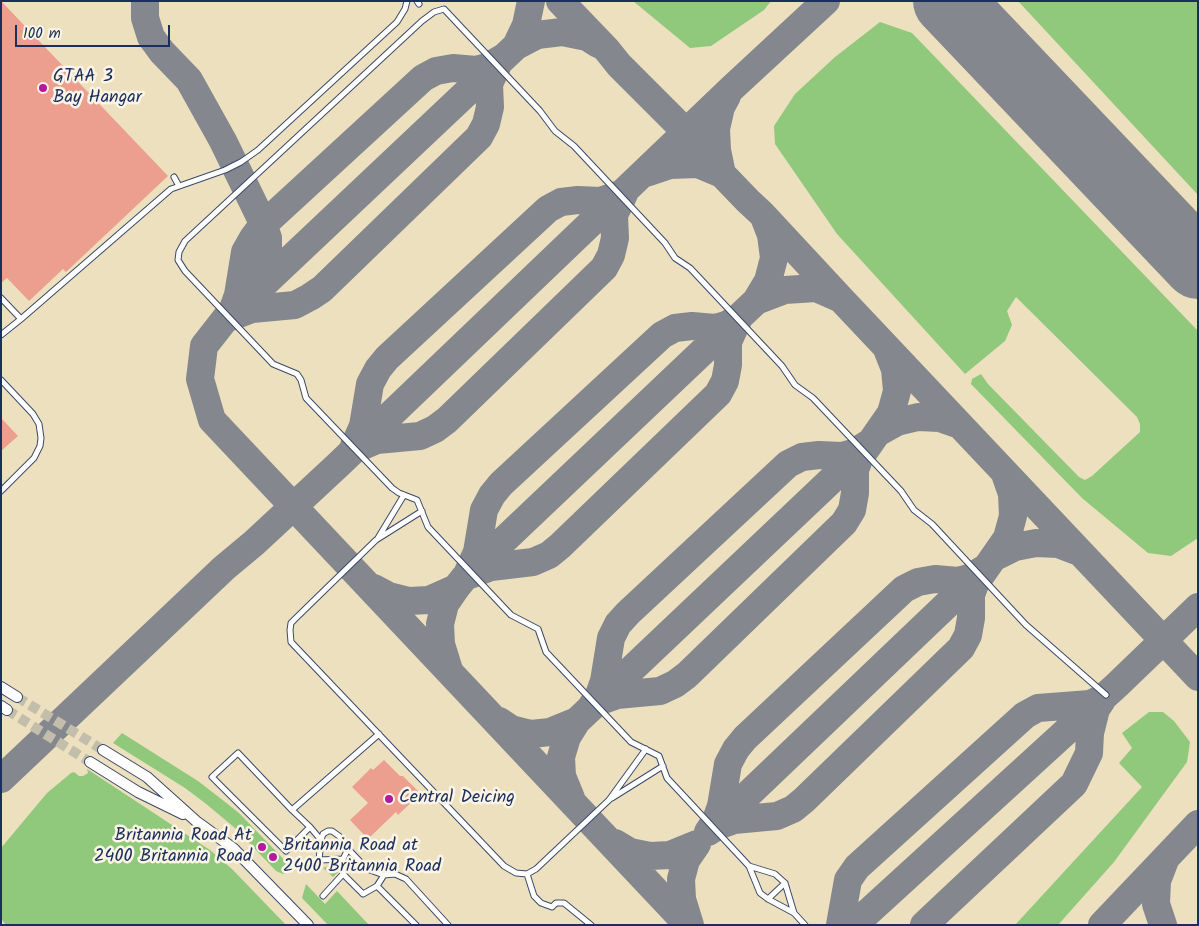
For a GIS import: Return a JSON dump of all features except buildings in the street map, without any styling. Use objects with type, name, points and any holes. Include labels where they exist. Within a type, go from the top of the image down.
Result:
[{"type":"street","points":[[1,687],[17,697]]},
{"type":"street","points":[[103,750],[147,777],[196,821],[233,848],[308,925]]},
{"type":"street","points":[[90,762],[138,792],[196,821]]},
{"type":"lane","points":[[1,335],[171,189],[225,170],[258,150],[397,22],[405,9],[407,1]]},
{"type":"lane","points":[[805,925],[794,913],[760,893],[750,866],[667,778],[659,756],[631,742],[546,652],[538,629],[511,615],[434,534],[428,527],[417,500],[392,488],[306,398],[297,374],[273,364],[185,271],[178,260],[179,252],[192,234],[422,21],[434,12],[444,9],[540,111],[555,132],[574,146],[665,243],[676,258],[690,268],[782,366],[795,385],[813,398],[902,491],[914,510],[932,524],[1026,625],[1106,695]]},
{"type":"lane","points":[[174,177],[179,186]]},
{"type":"lane","points":[[1,298],[21,318]]},
{"type":"lane","points":[[1,380],[33,414],[39,424],[41,438],[40,446],[34,458],[1,491]]},
{"type":"lane","points":[[376,540],[404,495]]},
{"type":"lane","points":[[422,511],[376,540],[297,616],[292,623],[291,642],[504,866],[516,873],[527,874],[536,869],[609,800],[646,749]]},
{"type":"lane","points":[[292,810],[379,734]]},
{"type":"lane","points":[[310,827],[286,851],[212,777],[238,753],[310,827],[321,840]]},
{"type":"lane","points":[[609,800],[663,766]]},
{"type":"lane","points":[[344,858],[319,860],[321,840],[328,831],[332,831],[339,836],[348,849],[367,869],[384,875],[395,874],[406,880],[448,925]]},
{"type":"lane","points":[[324,896],[343,874],[344,858],[348,849]]},
{"type":"lane","points":[[750,866],[775,874],[785,883],[794,913]]},
{"type":"lane","points":[[343,874],[363,894],[377,886],[384,875]]},
{"type":"lane","points":[[527,874],[534,896],[541,903],[552,908],[556,903],[564,903],[591,925]]},
{"type":"lane","points":[[768,899],[785,883]]},
{"type":"lane","points":[[377,886],[416,925]]},
{"type":"green space","points":[[633,1],[771,1],[764,10],[711,46],[690,48]]},
{"type":"green space","points":[[1018,1],[1198,1],[1198,195]]},
{"type":"green space","points":[[880,22],[912,33],[1198,331],[1198,538],[1171,556],[1148,553],[1082,498],[971,384],[972,379],[981,374],[988,384],[1079,477],[1085,480],[1092,476],[1140,432],[1140,424],[1137,417],[1016,297],[1007,311],[1012,325],[1005,341],[965,374],[837,234],[775,144],[774,126],[795,94],[835,57]]},
{"type":"green space","points":[[1149,712],[1163,712],[1174,721],[1190,742],[1187,762],[1114,862],[1058,925],[1015,925],[1142,787],[1119,763],[1132,748],[1122,733]]},
{"type":"green space","points":[[122,733],[198,781],[239,813],[295,871],[283,874],[276,871],[235,828],[205,803],[185,788],[113,743]]},
{"type":"green space","points":[[87,769],[210,850],[233,870],[286,925],[6,925],[1,919],[1,848],[47,793],[71,773],[74,772],[79,776],[83,776],[88,773]]},
{"type":"green space","points":[[331,865],[339,871],[333,877],[323,868]]},
{"type":"green space","points":[[306,884],[325,904],[337,891],[369,925],[328,925],[302,898]]},
{"type":"taxiway","points":[[145,1],[145,18],[151,37],[162,52],[189,80],[223,141],[262,221],[268,238],[268,259],[264,277],[256,287]]},
{"type":"taxiway","points":[[516,46],[526,25],[531,1]]},
{"type":"taxiway","points":[[560,1],[619,65],[687,133],[722,174],[762,214],[1198,677]]},
{"type":"taxiway","points":[[1,779],[224,568],[254,543],[338,465],[732,88],[826,1]]},
{"type":"taxiway","points":[[231,315],[516,46],[537,35],[562,32],[587,37],[598,44]]},
{"type":"taxiway","points":[[504,57],[487,67],[476,70],[453,68],[436,71],[423,78],[262,226],[245,252],[238,295],[233,309],[204,346],[200,379],[212,420],[688,925]]},
{"type":"taxiway","points":[[231,317],[252,309],[295,305],[322,289],[479,137],[486,124],[490,107],[489,84],[499,62]]},
{"type":"taxiway","points":[[646,173],[670,165],[698,164],[722,174],[717,150],[716,129],[721,107],[727,96]]},
{"type":"taxiway","points":[[354,446],[363,426],[370,384],[378,369],[387,358],[548,209],[561,202],[578,200],[601,201],[623,193]]},
{"type":"taxiway","points":[[356,449],[377,440],[420,436],[435,429],[447,420],[604,268],[611,255],[615,238],[614,215],[624,194]]},
{"type":"taxiway","points":[[456,588],[464,578],[756,301],[768,281],[774,258],[771,235],[764,217]]},
{"type":"taxiway","points":[[756,301],[785,290],[816,288],[841,299]]},
{"type":"taxiway","points":[[468,572],[477,552],[484,510],[492,495],[501,484],[662,335],[675,328],[692,326],[715,328],[737,319]]},
{"type":"taxiway","points":[[470,575],[491,567],[533,562],[549,555],[560,546],[718,394],[725,381],[728,365],[728,342],[738,320]]},
{"type":"taxiway","points":[[591,707],[617,695],[660,691],[675,684],[687,675],[844,523],[852,510],[855,493],[855,470],[859,459],[891,413],[897,391],[895,369],[887,349]]},
{"type":"taxiway","points":[[879,432],[897,422],[918,417],[940,418],[960,425]]},
{"type":"taxiway","points":[[591,707],[599,695],[604,681],[611,638],[618,624],[628,613],[788,464],[802,457],[819,455],[842,456],[853,453],[869,443]]},
{"type":"taxiway","points":[[577,721],[863,450]]},
{"type":"taxiway","points":[[708,832],[734,820],[777,816],[793,809],[961,648],[968,635],[971,618],[971,595],[975,584],[1007,538],[1013,516],[1012,494],[1005,474]]},
{"type":"taxiway","points":[[995,557],[1015,547],[1036,543],[1058,544],[1079,552]]},
{"type":"taxiway","points":[[708,832],[716,820],[721,806],[728,764],[736,749],[745,738],[904,589],[918,582],[935,579],[958,581],[969,578],[985,568]]},
{"type":"taxiway","points":[[715,826],[979,574]]},
{"type":"taxiway","points":[[374,588],[389,596],[409,601],[429,600],[456,588],[445,604],[440,624],[441,644],[449,670]]},
{"type":"taxiway","points":[[854,925],[1117,685],[1198,607]]},
{"type":"taxiway","points":[[840,925],[848,880],[857,867],[1025,715],[1038,708],[1090,704],[1101,699]]},
{"type":"taxiway","points":[[924,925],[1074,784],[1089,753],[1090,733],[1096,709],[1102,700]]},
{"type":"taxiway","points":[[499,721],[511,729],[531,734],[550,732],[577,721],[567,737],[561,757],[562,776],[571,798]]},
{"type":"taxiway","points":[[1102,925],[1198,824]]},
{"type":"taxiway","points":[[615,843],[630,852],[650,856],[670,855],[697,844],[686,860],[681,879],[682,899],[690,925]]},
{"type":"taxiway","points":[[1163,925],[1156,904],[1157,881],[1165,860]]},
{"type":"runway","points":[[948,1],[1198,264]]},
{"type":"tunnel","points":[[17,697],[103,750]]},
{"type":"tunnel","points":[[7,710],[90,762]]},
{"type":"place","name":"GTAA 3 Bay Hangar","points":[[43,88]]},
{"type":"place","name":"Central Deicing","points":[[389,799]]},
{"type":"place","name":"Britannia Road At 2400 Britannia Road","points":[[262,847]]},
{"type":"place","name":"Britannia Road at 2400 Britannia Road","points":[[273,857]]}]
